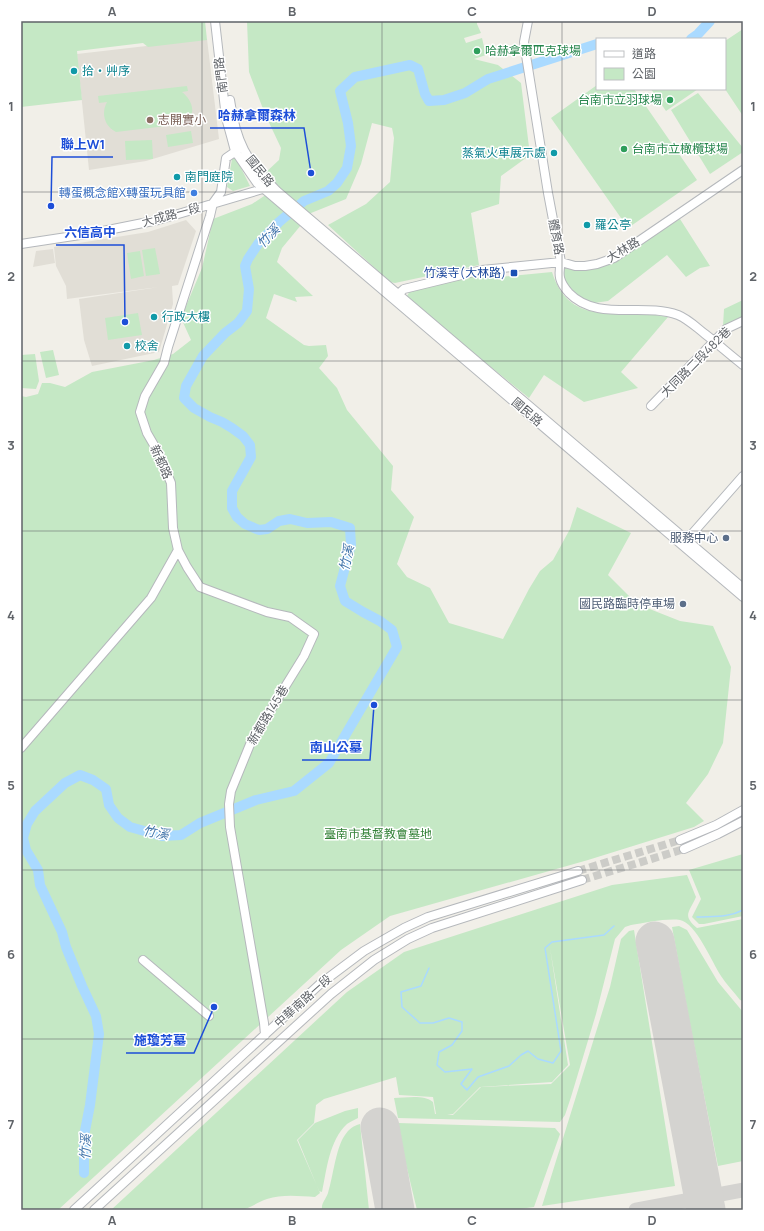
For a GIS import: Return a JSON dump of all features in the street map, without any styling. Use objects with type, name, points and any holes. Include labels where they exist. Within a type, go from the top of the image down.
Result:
[{"type":"street","name":"南門路","points":[[215,21],[226,118],[239,149]]},
{"type":"street","name":"南門路","points":[[220,21],[233,122],[239,149]]},
{"type":"street","name":"體育路","points":[[528,21],[524,42],[548,193],[561,262],[558,273],[565,288],[581,302],[590,306],[604,309],[660,311],[672,313],[685,318],[743,365]]},
{"type":"street","name":"國民路","points":[[239,149],[272,187],[276,195]]},
{"type":"street","name":"國民路","points":[[239,149],[257,183],[263,189],[276,195],[396,296],[685,543],[743,597]]},
{"type":"street","name":"新都路","points":[[178,550],[173,528],[171,483],[158,452],[147,433],[140,412],[145,396],[164,363],[213,203],[221,192],[226,158],[239,149]]},
{"type":"street","name":"大林路","points":[[396,296],[404,289],[482,270],[561,262],[575,266],[585,266],[597,264],[614,258],[743,170]]},
{"type":"street","name":"大成路一段","points":[[21,244],[93,233],[158,220],[272,187]]},
{"type":"street","name":"大同路二段482巷","points":[[651,406],[726,329],[743,321]]},
{"type":"street","points":[[685,543],[743,476]]},
{"type":"street","name":"國民路","points":[[685,543],[743,588]]},
{"type":"street","points":[[21,748],[151,598],[178,550]]},
{"type":"street","name":"新都路145巷","points":[[178,550],[200,587],[267,612],[290,617],[314,634],[304,656],[251,742],[232,791],[229,804],[230,828],[265,1035]]},
{"type":"street","points":[[680,840],[716,825],[743,810]]},
{"type":"street","points":[[684,849],[743,821]]},
{"type":"street","name":"中華南路一段","points":[[74,1210],[320,984],[364,951],[404,928],[453,908],[578,871]]},
{"type":"street","name":"中華南路一段","points":[[94,1210],[331,994],[374,960],[408,939],[432,928],[582,880]]},
{"type":"street","points":[[143,960],[209,1016]]},
{"type":"shaded area","name":"志開實小","points":[[207,39],[219,139],[146,161],[89,170],[77,54]]},
{"type":"shaded area","points":[[186,220],[196,231],[178,285],[172,286],[173,304],[159,352],[92,366],[84,340],[79,299],[159,287],[67,299],[66,286],[56,266],[54,247],[148,232]]},
{"type":"shaded area","points":[[53,249],[55,263],[33,267],[36,251]]},
{"type":"green space","points":[[21,21],[205,21],[207,40],[148,47],[143,43],[77,51],[82,100],[21,107]]},
{"type":"green space","name":"臺南市基督教會墓地","points":[[247,21],[477,21],[481,33],[464,38],[466,43],[482,38],[486,55],[474,59],[498,65],[521,83],[530,155],[501,176],[499,204],[471,213],[479,265],[395,283],[390,282],[328,225],[366,204],[390,182],[394,138],[392,128],[372,123],[361,164],[346,199],[311,213],[282,248],[277,262],[313,296],[295,297],[297,302],[274,294],[266,318],[304,345],[326,345],[328,356],[319,368],[337,388],[347,410],[393,466],[391,490],[414,517],[397,564],[407,577],[430,588],[449,623],[503,639],[540,571],[553,560],[570,529],[577,507],[631,533],[608,575],[637,604],[680,621],[713,626],[731,667],[723,743],[708,774],[686,803],[704,821],[694,827],[588,860],[390,916],[341,950],[58,1210],[21,1210],[21,396],[26,397],[38,394],[42,383],[50,383],[65,387],[92,372],[154,360],[173,354],[191,340],[181,318],[202,268],[213,219],[252,204],[279,186],[264,174],[279,160],[281,148],[265,114],[249,72]]},
{"type":"green space","points":[[743,29],[743,116],[726,90],[726,40]]},
{"type":"green space","points":[[187,86],[188,91],[182,92],[191,103],[192,114],[183,124],[116,132],[106,123],[104,110],[107,102],[99,103],[98,96]]},
{"type":"green space","name":"台南市立橄欖球場","points":[[596,86],[596,90],[635,90],[697,180],[628,228],[551,118]]},
{"type":"green space","name":"台南市立羽球場","points":[[652,90],[697,90],[666,111]]},
{"type":"green space","points":[[698,93],[743,148],[743,152],[710,174],[671,110]]},
{"type":"green space","points":[[191,131],[193,143],[168,147],[166,135]]},
{"type":"green space","points":[[152,140],[153,159],[126,160],[125,141]]},
{"type":"green space","points":[[236,158],[250,186],[233,191],[227,187],[232,159]]},
{"type":"green space","points":[[680,219],[710,266],[700,268],[686,277],[667,255],[608,301],[594,303],[580,297],[566,284],[561,268],[586,269],[640,242]]},
{"type":"green space","points":[[155,248],[160,274],[146,276],[142,250]]},
{"type":"green space","points":[[140,251],[144,276],[131,279],[127,253]]},
{"type":"green space","points":[[498,272],[499,277],[552,272],[560,290],[572,303],[585,310],[600,313],[668,317],[621,372],[638,388],[584,402],[544,375],[529,398],[444,329],[407,296],[411,289],[459,277]]},
{"type":"green space","points":[[743,300],[743,318],[723,326],[724,309]]},
{"type":"green space","points":[[138,313],[142,335],[108,340],[105,318]]},
{"type":"green space","points":[[53,350],[59,375],[46,378],[40,352]]},
{"type":"green space","points":[[35,354],[39,381],[36,389],[21,388],[21,355]]},
{"type":"green space","points":[[743,854],[743,916],[699,924],[692,917],[701,899],[689,870]]},
{"type":"green space","points":[[687,875],[696,897],[689,910],[688,917],[692,924],[697,928],[743,919],[743,1001],[740,1000],[723,979],[698,935],[686,923],[680,920],[669,920],[631,925],[625,927],[615,939],[596,1014],[565,1115],[560,1122],[398,1118],[394,1098],[425,1098],[433,1102],[436,1114],[433,1097],[399,1095],[396,1077],[324,1099],[316,1105],[314,1123],[297,1140],[320,1193],[315,1197],[273,1197],[240,1210],[111,1210],[347,992],[404,952],[612,885]],"holes":[[[550,948],[570,1065],[551,1084],[481,1087],[453,1115],[447,1115],[453,1114],[480,1087],[552,1082],[568,1065]]]},
{"type":"green space","points":[[679,926],[687,930],[718,982],[743,1012],[743,1161],[718,1166],[672,927]]},
{"type":"green space","points":[[634,930],[675,1186],[542,1206],[610,987],[621,939],[629,931]]},
{"type":"green space","points":[[358,1108],[358,1118],[347,1124],[341,1131],[332,1147],[322,1192],[319,1191],[298,1140],[315,1123],[345,1111]]},
{"type":"green space","points":[[398,1123],[555,1128],[560,1134],[534,1207],[512,1210],[417,1210]]},
{"type":"green space","points":[[360,1124],[369,1210],[322,1210],[342,1140],[350,1129]]},
{"type":"waterway","name":"竹溪","points":[[692,38],[710,21]]},
{"type":"waterway","name":"竹溪","points":[[84,1173],[84,1136],[90,1105],[99,1034],[96,1016],[66,947],[62,932],[40,885],[38,870],[26,850],[23,838],[27,824],[35,811],[65,783],[80,775],[93,780],[106,789],[109,805],[118,818],[130,827],[162,836],[181,835],[200,823],[256,800],[294,791],[329,763],[397,647],[392,630],[380,621],[345,601],[340,586],[351,545],[350,528],[331,522],[307,523],[290,519],[279,521],[267,529],[259,530],[245,524],[237,517],[232,508],[232,491],[251,457],[250,445],[243,436],[232,428],[194,408],[184,398],[186,386],[203,356],[225,333],[238,323],[247,311],[249,289],[245,266],[258,244],[279,222],[304,201],[328,191],[337,183],[347,168],[351,146],[348,123],[340,91],[355,77],[410,65],[418,69],[425,94],[429,101],[444,100],[465,93],[488,79],[596,44]]},
{"type":"waterway","points":[[697,917],[726,915],[743,910]]},
{"type":"waterway","points":[[429,968],[421,986],[401,992],[402,1007],[420,1023],[433,1023],[449,1018],[462,1022],[462,1031],[452,1045],[439,1052],[437,1065],[445,1072],[472,1069],[461,1084],[467,1090],[478,1077],[509,1066],[528,1051],[538,1059],[553,1063],[561,1051],[545,948],[552,942],[604,935],[614,926]]},
{"type":"taxiway","points":[[636,1210],[743,1190]]},
{"type":"runway","points":[[655,941],[706,1210]]},
{"type":"runway","points":[[380,1127],[395,1210]]},
{"type":"tunnel","points":[[578,871],[680,840]]},
{"type":"tunnel","points":[[582,880],[684,849]]},
{"type":"place","name":"哈赫拿爾匹克球場","points":[[477,51]]},
{"type":"place","name":"拾・艸序","points":[[74,71]]},
{"type":"place","name":"台南市立羽球場","points":[[670,100]]},
{"type":"place","name":"志開實小","points":[[150,120]]},
{"type":"place","name":"台南市立橄欖球場","points":[[624,149]]},
{"type":"place","name":"蒸氣火車展示處","points":[[554,153]]},
{"type":"place","name":"哈赫拿爾森林","points":[[311,173]]},
{"type":"place","name":"南門庭院","points":[[177,177]]},
{"type":"place","name":"轉蛋概念館X轉蛋玩具館","points":[[194,193]]},
{"type":"place","name":"聯上W1","points":[[51,206]]},
{"type":"place","name":"羅公亭","points":[[587,225]]},
{"type":"place","name":"竹溪寺(大林路)","points":[[514,273]]},
{"type":"place","name":"行政大樓","points":[[154,317]]},
{"type":"place","name":"六信高中","points":[[125,322]]},
{"type":"place","name":"校舍","points":[[127,346]]},
{"type":"place","name":"服務中心","points":[[726,538]]},
{"type":"place","name":"國民路臨時停車場","points":[[683,604]]},
{"type":"place","name":"南山公墓","points":[[374,705]]},
{"type":"place","name":"施瓊芳墓","points":[[214,1007]]}]
